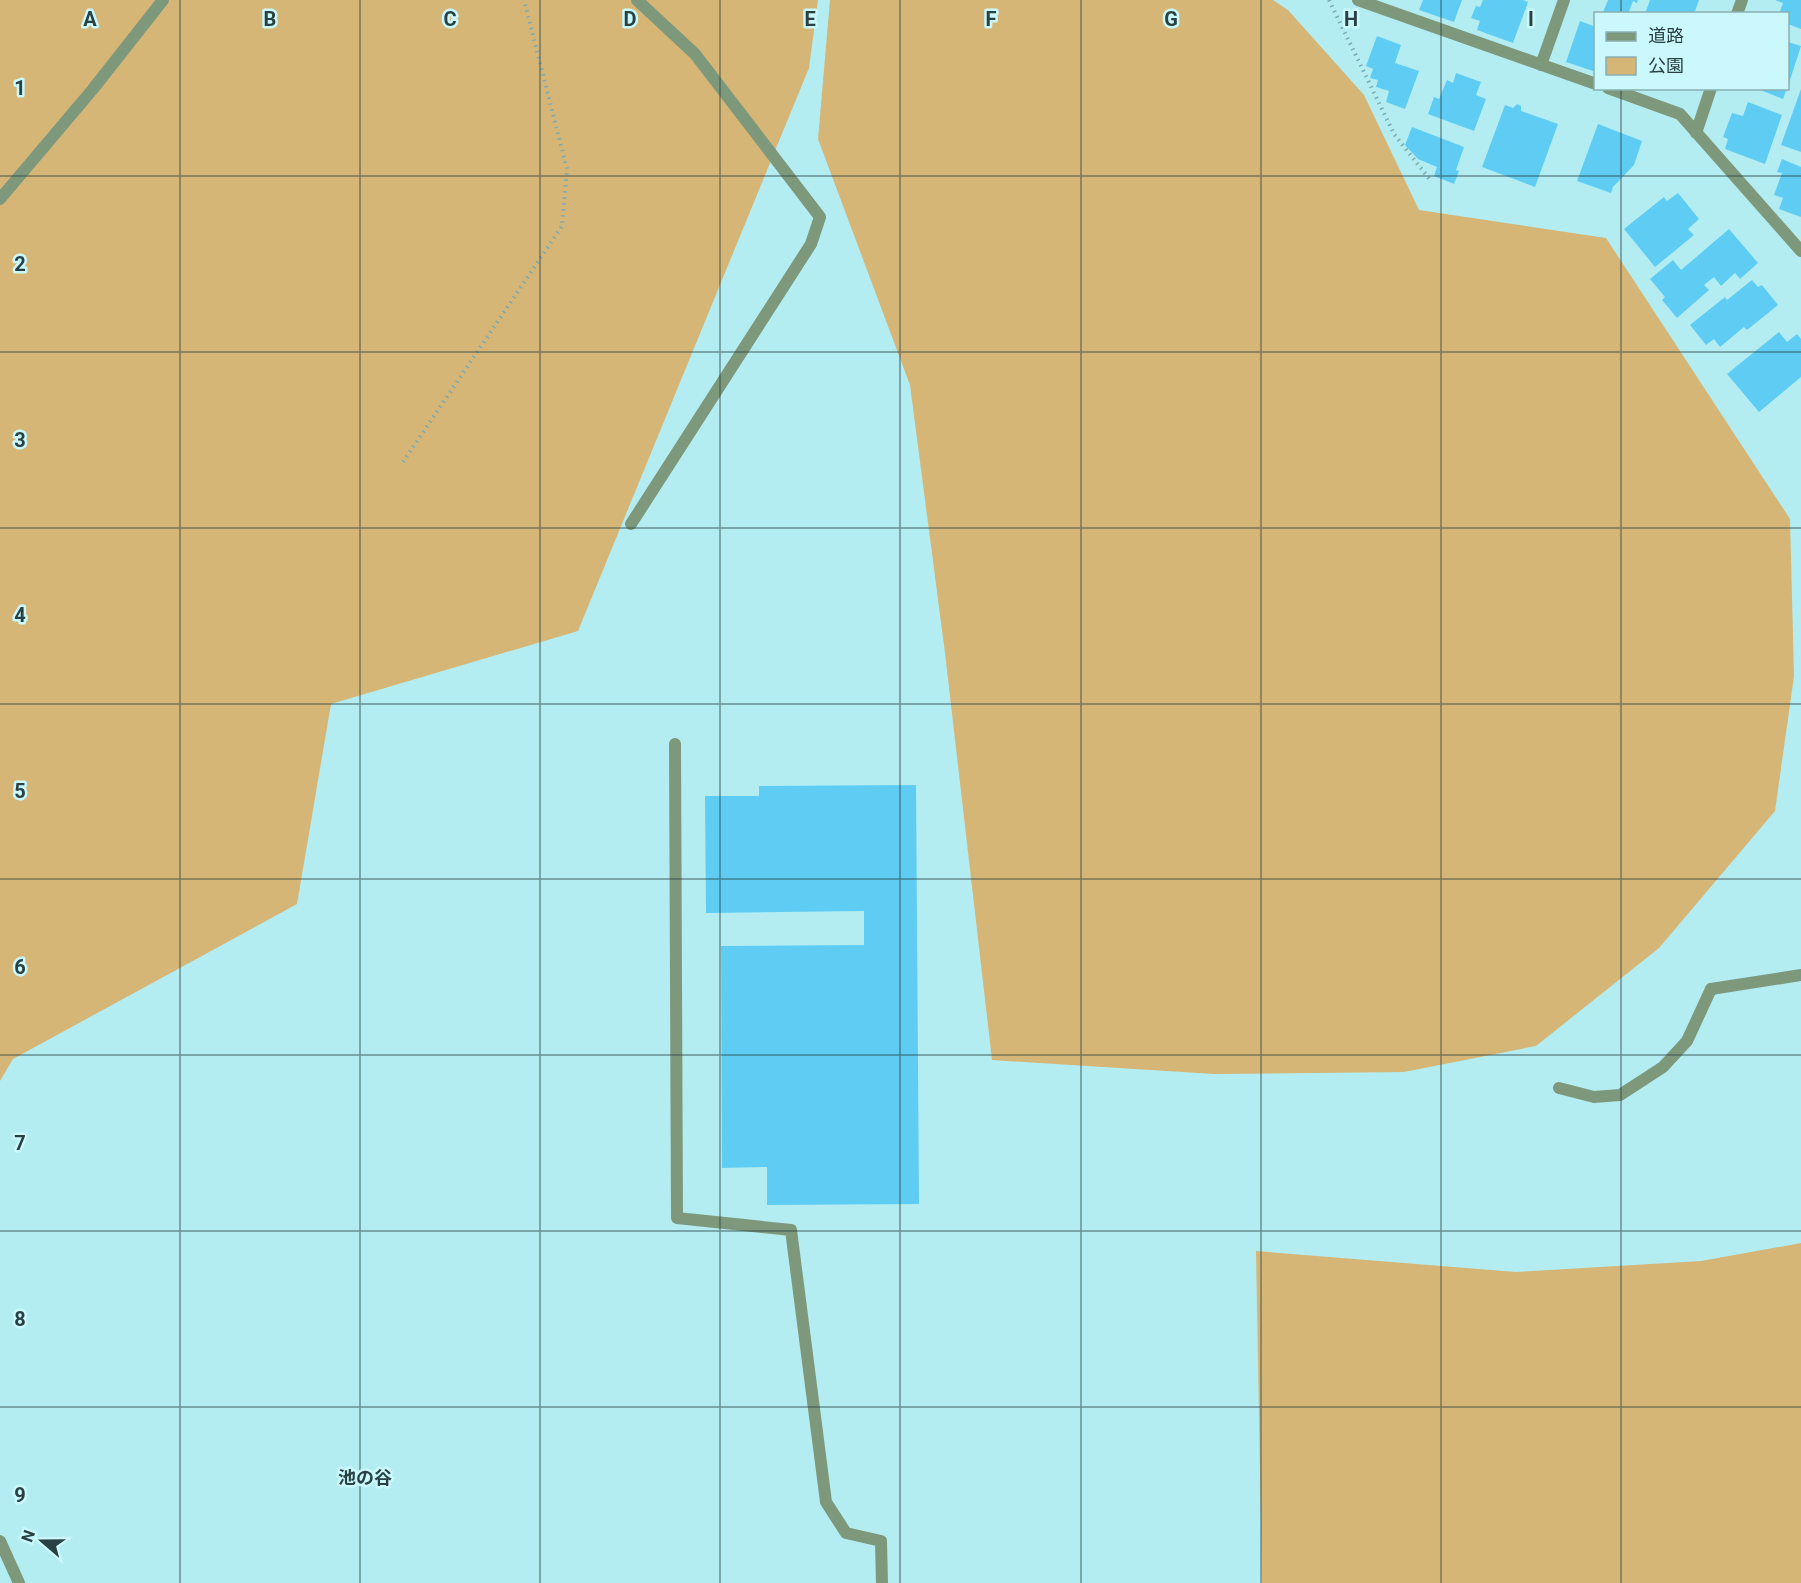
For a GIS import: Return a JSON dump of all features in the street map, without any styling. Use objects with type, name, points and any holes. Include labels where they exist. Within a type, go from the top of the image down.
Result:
[{"type":"street","points":[[0,199],[93,89],[163,0]]},
{"type":"street","points":[[631,524],[812,244],[820,217],[695,54],[637,0]]},
{"type":"street","points":[[1358,0],[1382,4],[1594,83]]},
{"type":"street","points":[[1541,65],[1564,0]]},
{"type":"street","points":[[1614,90],[1680,114],[1801,251]]},
{"type":"street","points":[[1696,133],[1711,90]]},
{"type":"street","points":[[675,744],[676,1218],[791,1230],[826,1503],[846,1533],[881,1542],[882,1583]]},
{"type":"street","points":[[1559,1088],[1594,1097],[1620,1095],[1663,1066],[1687,1041],[1711,989],[1801,975]]},
{"type":"street","points":[[0,1541],[19,1583]]},
{"type":"path","points":[[403,462],[562,226],[567,170],[524,0]]},
{"type":"path","points":[[1329,0],[1394,134],[1431,181]]},
{"type":"green space","points":[[0,0],[818,0],[809,68],[578,631],[331,704],[297,904],[13,1059],[0,1081]]},
{"type":"green space","points":[[830,0],[1273,0],[1288,10],[1364,95],[1419,210],[1606,238],[1790,519],[1794,676],[1775,811],[1659,948],[1536,1046],[1404,1072],[1214,1074],[992,1060],[945,653],[910,385],[818,139]]},
{"type":"green space","points":[[1801,1243],[1801,1583],[1262,1583],[1256,1251],[1516,1272],[1701,1261]]},
{"type":"building","points":[[1423,0],[1462,0],[1454,22],[1419,10]]},
{"type":"building","points":[[1483,0],[1528,2],[1513,43],[1477,30],[1480,21],[1471,18],[1476,6],[1480,7]]},
{"type":"building","points":[[1608,0],[1638,0],[1637,3],[1633,1],[1629,12],[1603,12]]},
{"type":"building","points":[[1650,0],[1699,0],[1695,12],[1646,12]]},
{"type":"building","points":[[1775,0],[1801,0],[1801,29],[1789,24],[1789,12],[1780,12],[1783,3]]},
{"type":"building","points":[[1580,21],[1594,26],[1594,71],[1566,62]]},
{"type":"building","points":[[1377,36],[1401,45],[1395,63],[1419,71],[1405,109],[1386,102],[1389,91],[1376,87],[1378,80],[1370,78],[1373,69],[1366,66]]},
{"type":"building","points":[[1789,42],[1801,46],[1789,83]]},
{"type":"building","points":[[1456,73],[1481,82],[1476,95],[1486,99],[1474,131],[1428,114],[1434,97],[1439,99],[1447,80],[1453,83]]},
{"type":"building","points":[[1801,89],[1801,152],[1781,145]]},
{"type":"building","points":[[1760,90],[1786,90],[1783,99]]},
{"type":"building","points":[[1748,102],[1782,115],[1765,164],[1725,149],[1728,139],[1723,137],[1732,113],[1743,116]]},
{"type":"building","points":[[1517,104],[1521,106],[1521,111],[1558,124],[1535,187],[1482,167],[1505,105],[1513,108]]},
{"type":"building","points":[[1598,124],[1642,141],[1634,165],[1613,187],[1611,193],[1577,181]]},
{"type":"building","points":[[1412,127],[1464,147],[1454,184],[1434,176],[1437,167],[1418,159],[1405,145]]},
{"type":"building","points":[[1782,159],[1801,167],[1801,217],[1779,209],[1783,198],[1774,195],[1782,173],[1777,172]]},
{"type":"building","points":[[1678,193],[1699,219],[1688,229],[1694,235],[1655,267],[1624,229],[1664,197],[1667,201]]},
{"type":"building","points":[[1729,229],[1758,263],[1740,279],[1735,273],[1721,286],[1714,277],[1704,285],[1709,290],[1677,318],[1662,300],[1665,297],[1650,279],[1673,260],[1681,270]]},
{"type":"building","points":[[1752,280],[1758,287],[1762,285],[1778,305],[1747,330],[1744,327],[1720,347],[1714,339],[1706,345],[1690,325],[1725,297],[1727,300]]},
{"type":"building","points":[[1779,332],[1787,342],[1797,334],[1801,339],[1801,377],[1759,412],[1727,374]]},
{"type":"building","points":[[916,785],[919,1204],[767,1205],[767,1167],[722,1168],[721,946],[864,945],[864,911],[706,913],[705,796],[759,796],[759,786]]},
{"type":"district","name":"池の谷","points":[[365,1478]]}]
